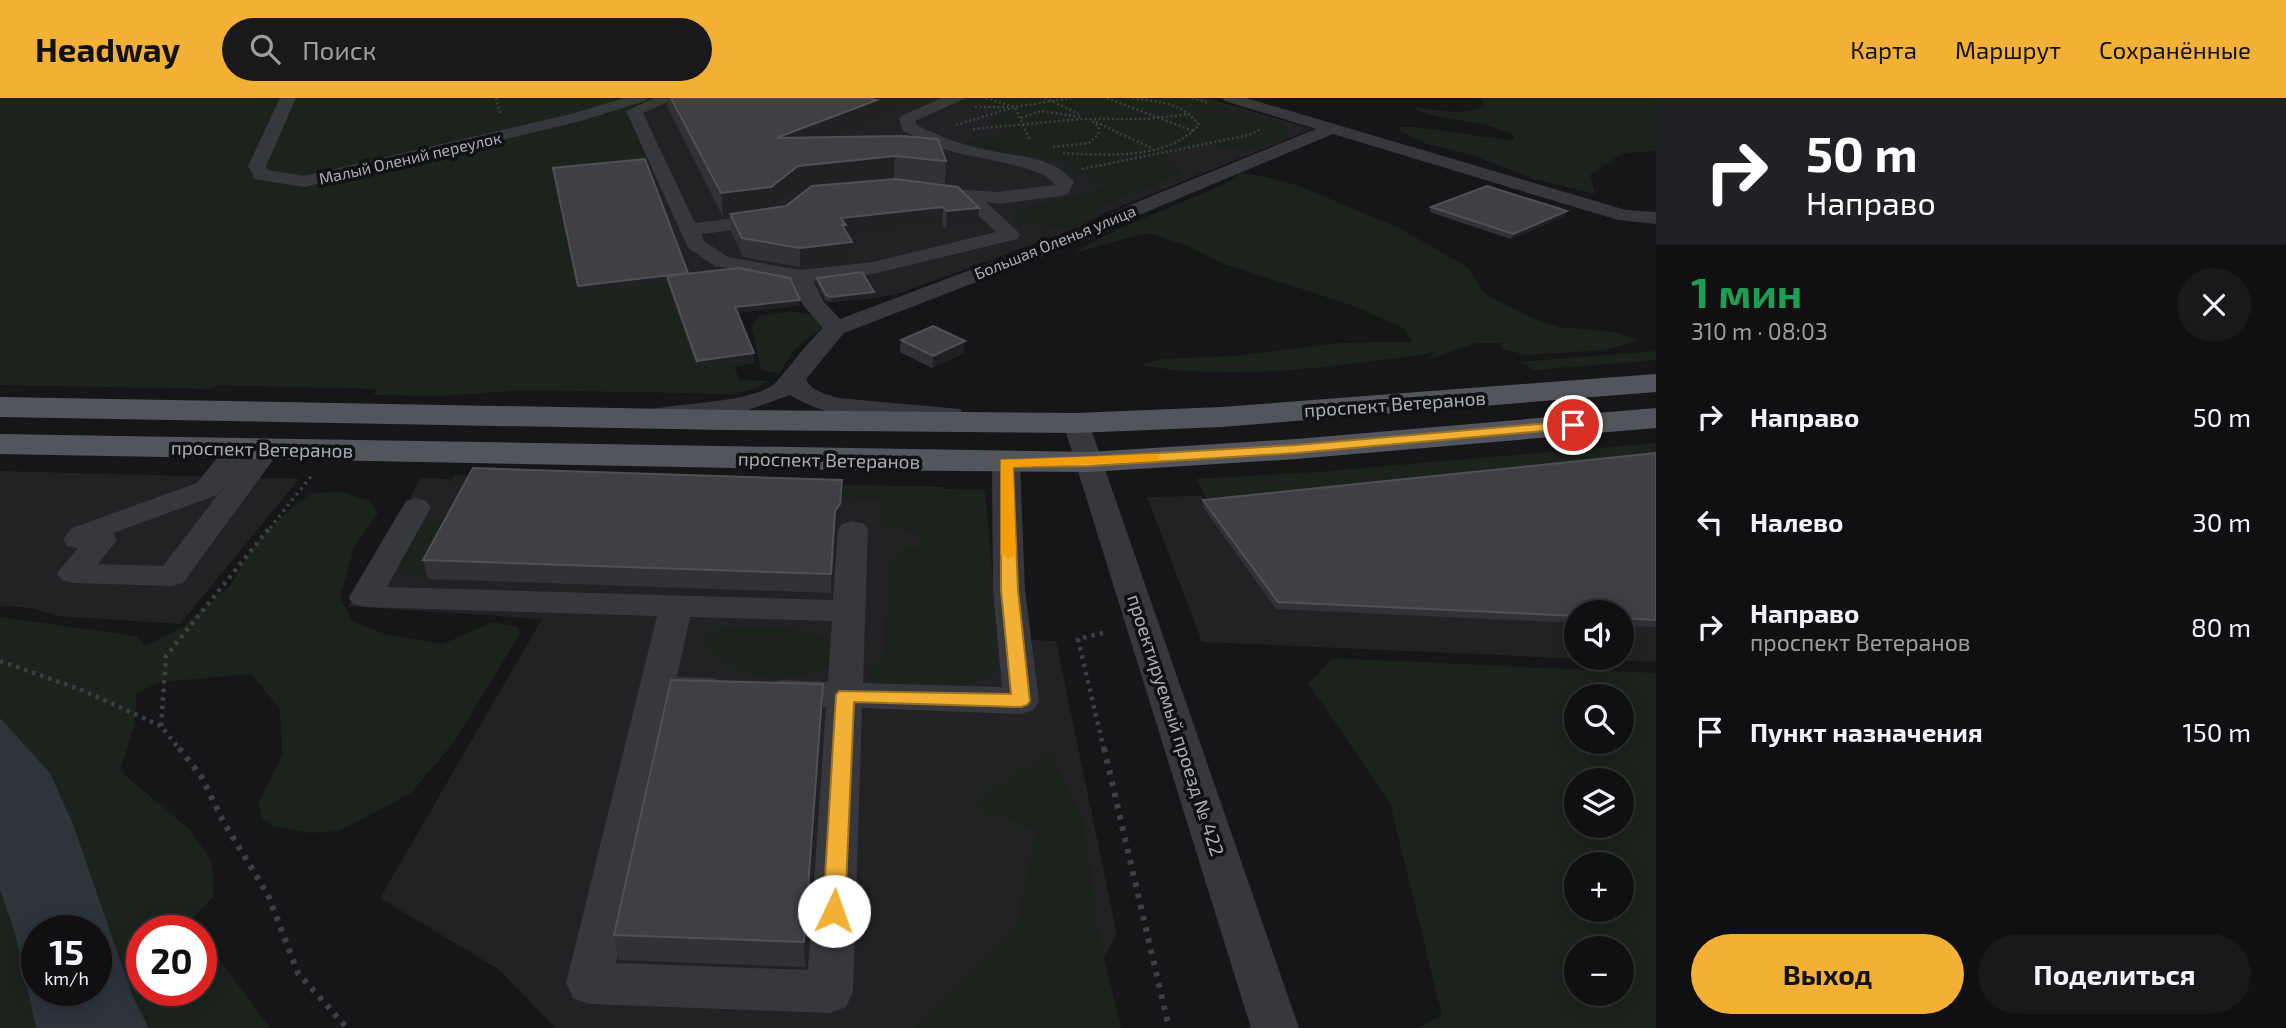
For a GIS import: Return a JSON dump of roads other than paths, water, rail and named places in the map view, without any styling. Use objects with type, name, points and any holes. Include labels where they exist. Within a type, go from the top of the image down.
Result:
[{"type":"main road","name":"проспект Ветеранов","points":[[0,407],[1064,423],[1235,416],[1656,383]]},
{"type":"main road","name":"проспект Ветеранов","points":[[0,444],[1006,463],[1089,462],[1310,448],[1656,418]]},
{"type":"street","name":"Малый Олений переулок","points":[[288,98],[257,166],[261,175],[282,176],[304,182],[640,98]]},
{"type":"street","points":[[668,98],[634,111],[695,244],[722,262],[800,276],[873,268],[1010,235],[970,198]]},
{"type":"street","points":[[906,189],[970,198],[999,198],[1061,190],[1065,182],[1032,154],[938,142],[909,128],[907,119],[932,106],[958,98]]},
{"type":"street","points":[[1254,105],[1275,99]]},
{"type":"street","points":[[1223,102],[1254,105],[1625,216],[1656,218]]},
{"type":"street","name":"Большая Оленья улица","points":[[642,418],[750,402],[776,393],[787,385],[816,346],[836,328],[1094,230],[1132,211],[1333,128]]},
{"type":"street","points":[[688,230],[757,223],[779,218],[786,211]]},
{"type":"street","points":[[800,276],[814,305],[836,328]]},
{"type":"street","points":[[792,377],[792,385],[797,391],[836,406],[1064,423]]},
{"type":"street","name":"проектируемый проезд № 422","points":[[1064,423],[1089,462],[1275,1028]]},
{"type":"street","points":[[253,449],[172,576],[73,573],[102,540],[78,539],[83,534],[207,489],[253,449]]},
{"type":"street","points":[[657,689],[1021,701],[1009,590],[1006,463]]},
{"type":"street","points":[[416,508],[365,597],[849,611]]},
{"type":"street","points":[[676,606],[589,983],[830,992],[853,530]]}]
